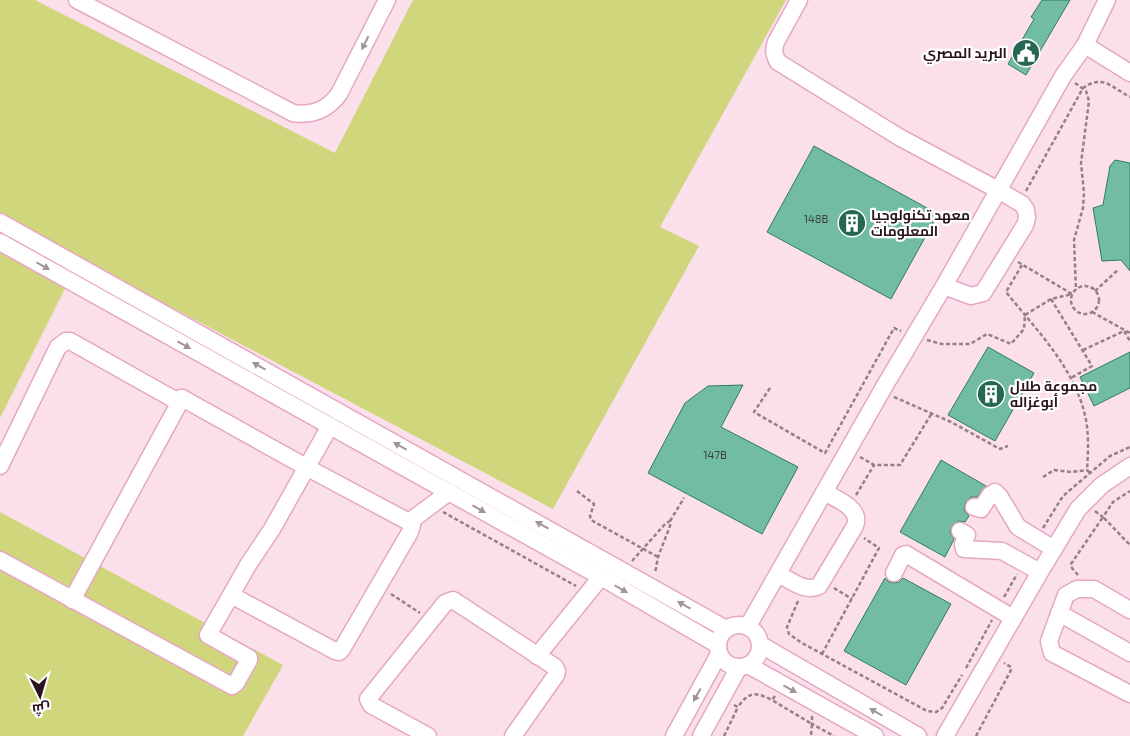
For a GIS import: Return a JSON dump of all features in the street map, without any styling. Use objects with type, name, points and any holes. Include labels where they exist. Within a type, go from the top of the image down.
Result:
[{"type":"street","points":[[77,0],[293,114],[304,115],[320,111],[333,103],[387,0]]},
{"type":"street","points":[[799,0],[774,48],[774,56],[778,62],[899,137],[998,190],[1019,203],[1026,210],[1027,218],[1025,224],[983,293],[971,296],[944,286]]},
{"type":"street","points":[[748,626],[1063,76],[1086,45],[1107,0]]},
{"type":"street","points":[[1086,45],[1130,73]]},
{"type":"street","points":[[0,222],[726,629]]},
{"type":"street","points":[[2,249],[330,426],[601,577],[718,649],[727,663],[743,666],[782,684],[875,736]]},
{"type":"street","points":[[0,466],[58,347],[66,341],[76,344],[175,400],[182,398],[409,522],[412,526],[342,649],[337,652],[231,594]]},
{"type":"street","points":[[72,600],[182,398]]},
{"type":"street","points":[[0,560],[232,686],[236,683],[249,658],[208,635],[248,565],[272,529],[330,426]]},
{"type":"street","points":[[945,736],[1078,509],[1102,485],[1130,466]]},
{"type":"street","points":[[409,522],[449,492]]},
{"type":"street","points":[[778,574],[804,588],[814,588],[823,581],[853,530],[857,522],[856,513],[853,509],[824,492]]},
{"type":"street","points":[[974,507],[981,509],[990,495],[995,492],[1000,496],[1018,527],[1054,549]]},
{"type":"street","points":[[960,531],[967,535],[964,549],[1002,551],[1040,572]]},
{"type":"street","points":[[894,573],[903,555],[906,554],[1014,618]]},
{"type":"street","points":[[538,656],[601,577]]},
{"type":"street","points":[[1130,610],[1094,589],[1077,589],[1066,596],[1049,641],[1052,652],[1130,694]]},
{"type":"street","points":[[428,736],[371,705],[368,699],[445,603],[453,600],[555,668],[557,673],[517,734]]},
{"type":"street","points":[[1060,612],[1130,653]]},
{"type":"street","points":[[674,736],[718,649],[722,633],[737,624],[748,626],[757,634],[761,645],[757,657],[743,666],[723,696],[701,736]]},
{"type":"street","points":[[761,645],[918,736]]},
{"type":"path","points":[[1063,76],[1083,88],[1090,101],[1081,163],[1084,193],[1083,208],[1074,240],[1076,290]]},
{"type":"path","points":[[1019,203],[1083,88],[1095,81],[1103,81],[1130,97]]},
{"type":"path","points":[[1007,254],[1022,265],[1072,294]]},
{"type":"path","points":[[1022,265],[1006,292],[1067,369],[1083,408],[1086,422],[1088,436],[1087,470],[1102,485]]},
{"type":"path","points":[[1095,291],[1119,269]]},
{"type":"path","points":[[1025,315],[1051,300],[1072,294],[1086,286],[1095,291],[1098,303],[1096,308],[1092,312],[1082,314],[1073,308],[1072,294]]},
{"type":"path","points":[[1051,300],[1092,366],[1071,378]]},
{"type":"path","points":[[1092,312],[1130,333]]},
{"type":"path","points":[[1011,344],[1024,329],[1025,315]]},
{"type":"path","points":[[1083,350],[1124,331]]},
{"type":"path","points":[[1124,331],[1130,341]]},
{"type":"path","points":[[770,388],[754,412],[825,453]]},
{"type":"path","points":[[881,391],[932,413],[1000,449],[1008,446]]},
{"type":"path","points":[[848,451],[874,465],[900,465],[932,413]]},
{"type":"path","points":[[1036,538],[1063,496],[1110,456],[1130,447]]},
{"type":"path","points":[[1043,477],[1054,470],[1071,472],[1087,470]]},
{"type":"path","points":[[577,491],[594,504],[590,516],[591,520],[658,557]]},
{"type":"path","points":[[1094,589],[1074,572],[1071,564],[1113,502],[1130,491]]},
{"type":"path","points":[[624,571],[666,523],[670,521],[684,498]]},
{"type":"path","points":[[1085,502],[1103,517],[1130,545]]},
{"type":"path","points":[[431,505],[588,593]]},
{"type":"path","points":[[652,586],[658,557],[670,526],[670,521]]},
{"type":"path","points":[[822,654],[879,548],[853,530]]},
{"type":"path","points":[[804,588],[787,627],[789,634],[901,698],[927,711],[936,712],[942,708],[965,670],[1024,563]]},
{"type":"path","points":[[823,581],[852,599]]},
{"type":"path","points":[[379,586],[431,620]]},
{"type":"path","points":[[976,736],[1011,670],[1011,667],[991,656]]},
{"type":"path","points":[[772,700],[782,684]]},
{"type":"path","points":[[724,736],[742,701],[751,694],[761,694],[812,724],[810,736]]},
{"type":"path","points":[[723,696],[738,708]]},
{"type":"green space","points":[[0,0],[35,0],[335,153],[413,0],[786,0],[660,227],[699,246],[553,509],[80,259],[0,418]]},
{"type":"green space","points":[[0,512],[283,665],[243,736],[0,736]]},
{"type":"building","points":[[1042,0],[1070,0],[1026,75],[1008,64],[1034,19],[1031,17]]},
{"type":"building","name":"معهد تكنولوجيا المعلومات","points":[[814,146],[938,214],[891,299],[767,232]]},
{"type":"building","points":[[1115,160],[1130,163],[1130,271],[1121,260],[1102,261],[1093,208],[1103,205],[1110,166]]},
{"type":"building","name":"مجموعة طلال أبوغزاله","points":[[988,347],[1034,373],[995,441],[948,415]]},
{"type":"building","points":[[1130,352],[1130,388],[1094,406],[1080,377]]},
{"type":"building","points":[[743,385],[721,427],[798,467],[762,534],[648,473],[685,403],[708,386]]},
{"type":"building","points":[[941,460],[986,486],[977,497],[971,497],[965,504],[964,510],[969,516],[965,522],[959,521],[952,526],[950,532],[954,539],[945,557],[900,532]]},
{"type":"building","points":[[885,578],[889,582],[894,583],[899,582],[903,578],[951,604],[906,685],[844,651]]},
{"type":"place","name":"البريد المصري","points":[[1026,53]]},
{"type":"place","name":"معهد تكنولوجيا المعلومات","points":[[852,223]]},
{"type":"place","name":"مجموعة طلال أبوغزاله","points":[[991,394]]}]
